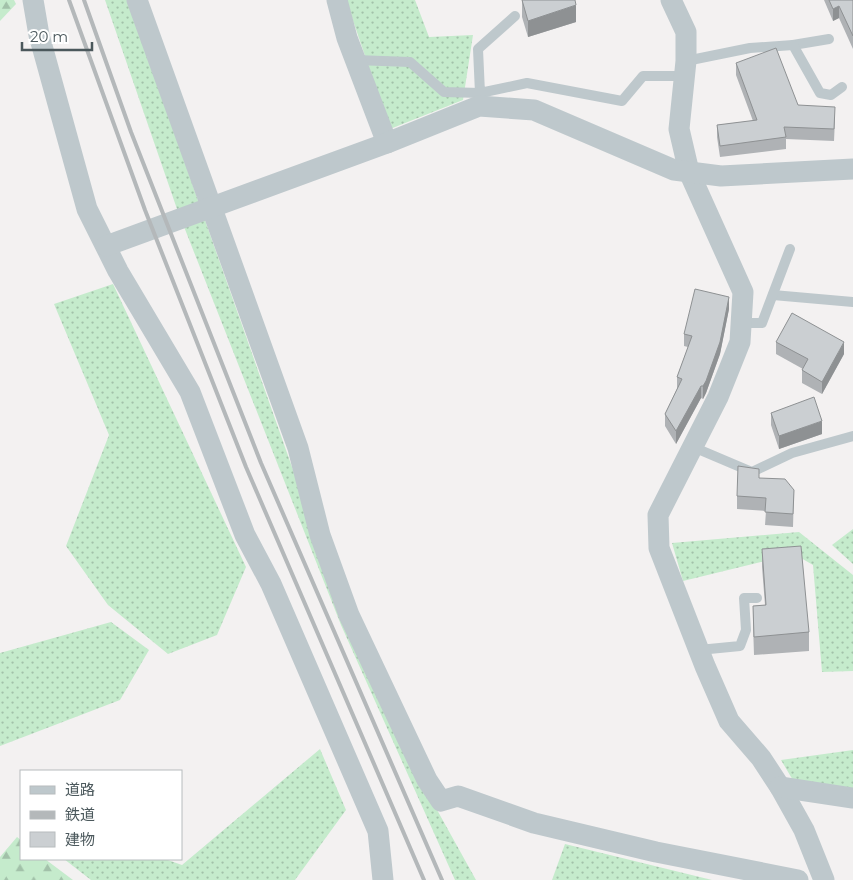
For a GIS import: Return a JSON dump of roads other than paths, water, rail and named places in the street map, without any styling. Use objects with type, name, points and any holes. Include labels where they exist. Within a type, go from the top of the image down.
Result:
[{"type":"street","points":[[33,0],[39,34],[88,209],[106,246],[190,392],[245,535],[271,584],[378,831],[383,880]]},
{"type":"street","points":[[137,0],[298,448],[320,535],[349,615],[427,780],[441,801],[449,797],[465,798],[534,823],[656,852],[798,880]]},
{"type":"street","points":[[337,0],[347,38],[387,142]]},
{"type":"street","points":[[671,0],[686,32],[685,69],[679,129],[689,172],[743,292],[740,342],[718,397],[658,515],[658,532],[665,564],[729,721],[761,758],[780,787],[804,830],[824,880]]},
{"type":"street","points":[[106,246],[387,142],[480,99],[534,110],[669,169],[721,176],[853,169]]},
{"type":"street","points":[[780,787],[853,798]]},
{"type":"lane","points":[[480,99],[478,49],[515,16]]},
{"type":"lane","points":[[355,60],[410,62],[444,92],[480,99],[527,83],[622,101],[643,76],[685,69],[750,48],[829,40]]},
{"type":"lane","points":[[793,45],[820,93],[831,95],[842,87]]},
{"type":"lane","points":[[741,323],[762,323],[790,249]]},
{"type":"lane","points":[[773,295],[853,302]]},
{"type":"lane","points":[[693,447],[752,472],[792,453],[853,436]]},
{"type":"lane","points":[[699,650],[740,646],[746,630],[744,598],[757,598]]},
{"type":"railway","points":[[69,0],[145,210],[246,467],[424,880]]},
{"type":"railway","points":[[84,0],[131,132],[261,463],[442,880]]}]
